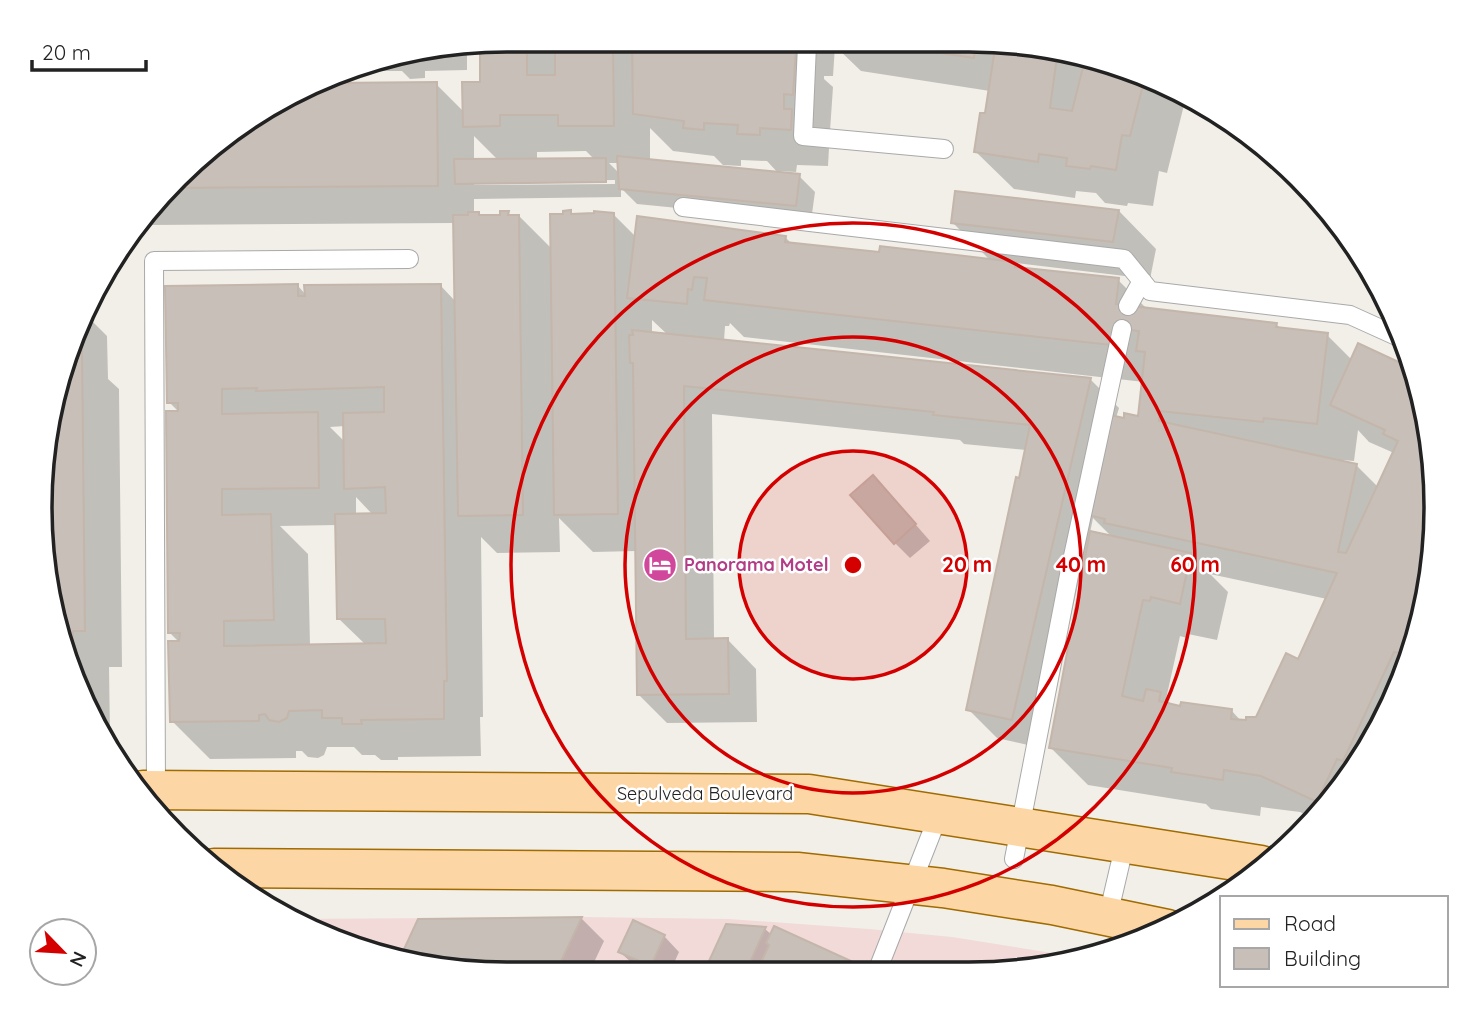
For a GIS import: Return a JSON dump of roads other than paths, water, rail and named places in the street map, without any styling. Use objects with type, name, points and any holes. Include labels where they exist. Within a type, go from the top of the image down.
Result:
[{"type":"main road","name":"Sepulveda Boulevard","points":[[156,796],[809,794],[939,814],[1017,843],[1125,843],[1251,863]]},
{"type":"main road","points":[[232,869],[797,872],[1052,905],[1150,925]]},
{"type":"lane","points":[[807,52],[803,136],[944,149]]},
{"type":"lane","points":[[684,207],[1124,259],[1150,291],[1350,315],[1389,332]]},
{"type":"lane","points":[[152,791],[154,261],[409,259]]},
{"type":"lane","points":[[1128,306],[1142,281]]},
{"type":"lane","points":[[1017,843],[1070,570],[1122,329]]},
{"type":"lane","points":[[881,962],[939,814]]},
{"type":"lane","points":[[1108,916],[1125,843]]},
{"type":"place","name":"Panorama Motel","points":[[660,565]]}]
